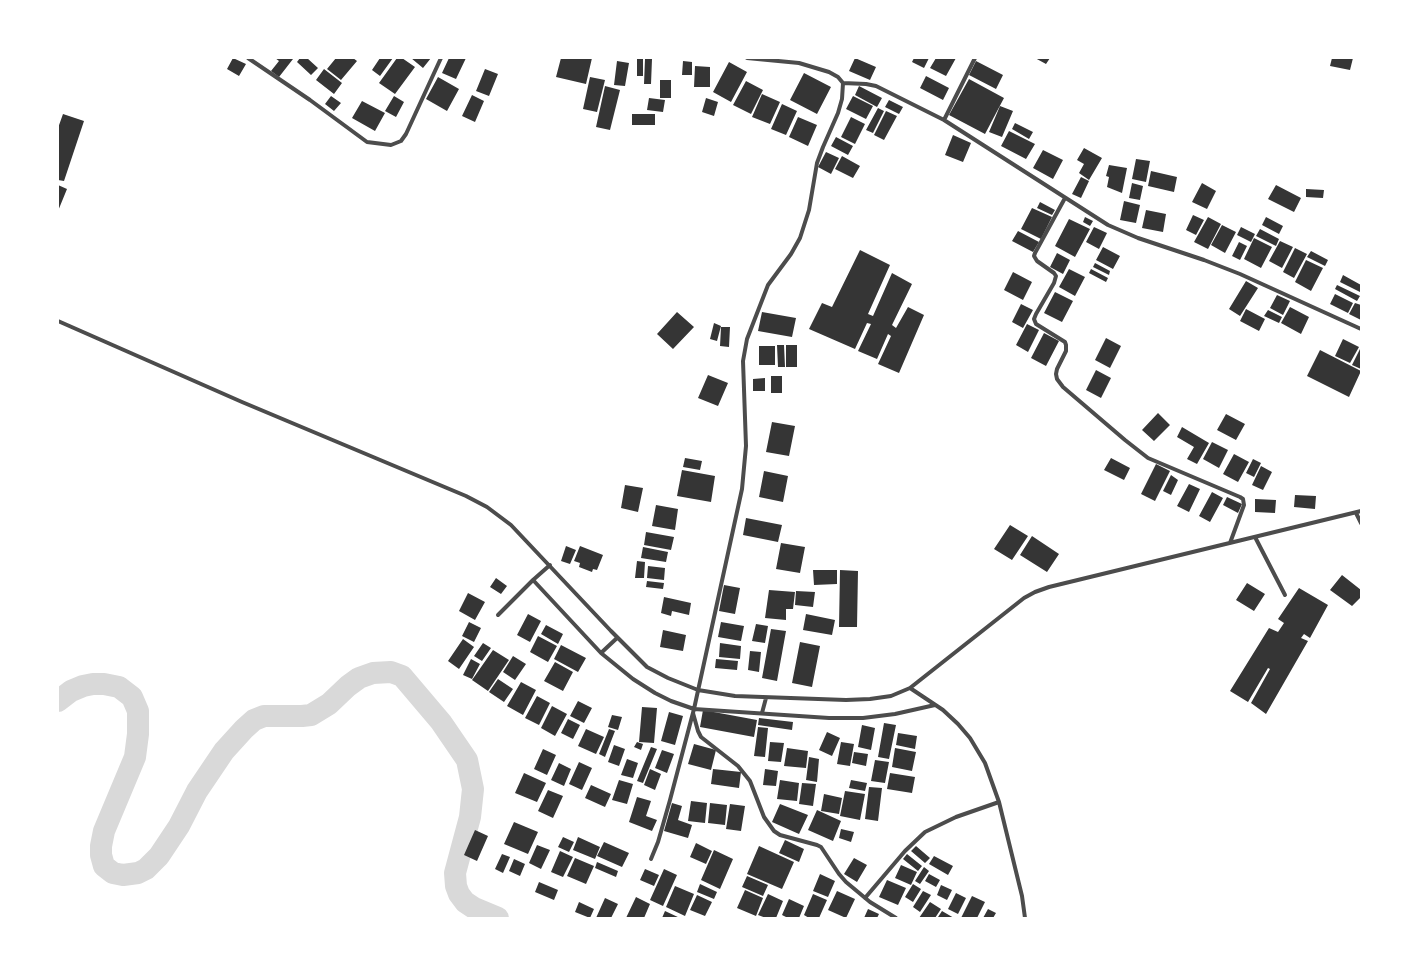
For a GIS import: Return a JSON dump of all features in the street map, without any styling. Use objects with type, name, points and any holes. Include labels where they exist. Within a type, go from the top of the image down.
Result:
[{"type":"street","points":[[248,58],[310,100],[367,142],[391,145],[401,142],[406,134],[440,58]]},
{"type":"street","points":[[651,859],[664,821],[694,711],[742,489],[746,446],[743,361],[747,339],[768,286],[791,254],[803,231],[809,210],[817,163],[838,113],[842,99],[843,83],[838,77],[829,72],[799,63],[747,58]]},
{"type":"street","points":[[944,120],[975,58]]},
{"type":"street","points":[[843,83],[876,86],[944,120],[1108,225],[1138,238],[1204,260],[1240,274],[1361,329]]},
{"type":"street","points":[[1065,198],[1034,256],[1037,261],[1056,276],[1054,283],[1034,319],[1036,324],[1065,342],[1066,351],[1057,369],[1057,378],[1069,392],[1148,458],[1243,499],[1244,505],[1230,543]]},
{"type":"street","points":[[58,321],[242,402],[466,496],[487,507],[511,525],[617,638],[647,666],[668,678],[698,690],[735,696],[766,698],[870,699],[891,696],[910,688],[1024,598],[1035,592],[1049,587],[1361,511]]},
{"type":"street","points":[[1356,513],[1361,522]]},
{"type":"street","points":[[1255,537],[1285,595]]},
{"type":"street","points":[[498,615],[550,565]]},
{"type":"street","points":[[533,580],[601,653],[633,679],[655,693],[694,711],[762,713],[829,718],[863,718],[895,714],[935,705]]},
{"type":"street","points":[[601,653],[617,638]]},
{"type":"street","points":[[910,688],[935,705],[958,724],[970,738],[985,764],[999,802],[1022,896],[1025,918]]},
{"type":"street","points":[[762,713],[766,698]]},
{"type":"street","points":[[694,711],[698,731],[702,737],[738,766],[750,781],[764,817],[774,832],[817,845],[822,848],[846,882],[865,898],[896,918]]},
{"type":"street","points":[[865,898],[905,851],[925,832],[956,817],[999,802]]},
{"type":"building","points":[[233,58],[246,64],[239,76],[227,69]]},
{"type":"building","points":[[275,58],[293,59],[279,77],[271,71],[279,61]]},
{"type":"building","points":[[300,58],[307,58],[318,68],[311,75],[297,62]]},
{"type":"building","points":[[336,58],[353,58],[357,61],[341,80],[327,69]]},
{"type":"building","points":[[380,58],[393,58],[380,76],[372,70]]},
{"type":"building","points":[[397,58],[402,58],[415,67],[395,94],[379,83]]},
{"type":"building","points":[[411,58],[431,58],[423,68]]},
{"type":"building","points":[[449,58],[466,58],[456,79],[442,73]]},
{"type":"building","points":[[561,58],[592,58],[586,84],[556,77]]},
{"type":"building","points":[[637,58],[643,58],[643,76],[637,76]]},
{"type":"building","points":[[855,58],[876,67],[870,80],[849,71]]},
{"type":"building","points":[[914,58],[929,58],[924,68],[912,62]]},
{"type":"building","points":[[936,58],[956,58],[946,76],[930,68]]},
{"type":"building","points":[[1035,58],[1050,58],[1046,64]]},
{"type":"building","points":[[1332,58],[1353,58],[1350,70],[1330,66]]},
{"type":"building","points":[[645,59],[652,59],[651,84],[644,84]]},
{"type":"building","points":[[617,61],[629,63],[625,86],[614,85]]},
{"type":"building","points":[[683,61],[692,62],[692,75],[682,75]]},
{"type":"building","points":[[976,61],[1003,75],[996,89],[969,75]]},
{"type":"building","points":[[729,62],[747,72],[731,102],[713,92]]},
{"type":"building","points":[[695,66],[710,67],[710,87],[694,87]]},
{"type":"building","points":[[324,69],[342,83],[334,94],[316,80]]},
{"type":"building","points":[[485,69],[498,74],[489,96],[476,91]]},
{"type":"building","points":[[804,73],[831,87],[817,114],[790,100]]},
{"type":"building","points":[[926,76],[949,88],[943,100],[920,88]]},
{"type":"building","points":[[438,77],[459,89],[447,111],[426,99]]},
{"type":"building","points":[[590,77],[605,80],[597,112],[583,109]]},
{"type":"building","points":[[969,79],[1004,98],[985,134],[949,115]]},
{"type":"building","points":[[660,80],[671,80],[671,98],[660,98]]},
{"type":"building","points":[[746,81],[763,90],[751,114],[733,105]]},
{"type":"building","points":[[605,86],[620,90],[610,130],[596,127]]},
{"type":"building","points":[[859,86],[882,98],[877,107],[855,95]]},
{"type":"building","points":[[762,94],[780,102],[770,124],[752,117]]},
{"type":"building","points":[[472,95],[484,101],[475,122],[462,116]]},
{"type":"building","points":[[331,96],[341,103],[334,111],[325,104]]},
{"type":"building","points":[[394,96],[404,102],[396,117],[385,111]]},
{"type":"building","points":[[853,96],[873,106],[866,119],[846,109]]},
{"type":"building","points":[[649,98],[665,100],[663,112],[647,110]]},
{"type":"building","points":[[706,98],[718,102],[714,116],[702,112]]},
{"type":"building","points":[[889,100],[903,107],[899,114],[885,107]]},
{"type":"building","points":[[362,101],[385,113],[375,131],[352,118]]},
{"type":"building","points":[[782,104],[797,111],[786,135],[771,129]]},
{"type":"building","points":[[1000,106],[1013,111],[1002,137],[989,132]]},
{"type":"building","points":[[878,108],[884,111],[873,133],[866,130]]},
{"type":"building","points":[[886,111],[897,116],[884,140],[874,135]]},
{"type":"building","points":[[63,114],[84,121],[64,181],[58,180],[58,128]]},
{"type":"building","points":[[632,114],[655,114],[655,125],[632,125]]},
{"type":"building","points":[[798,117],[817,125],[808,146],[789,137]]},
{"type":"building","points":[[851,117],[865,124],[855,144],[841,137]]},
{"type":"building","points":[[1015,123],[1033,132],[1029,139],[1012,129]]},
{"type":"building","points":[[1009,131],[1035,144],[1026,159],[1001,146]]},
{"type":"building","points":[[953,135],[971,143],[963,162],[945,155]]},
{"type":"building","points":[[836,137],[853,146],[848,155],[831,146]]},
{"type":"building","points":[[1084,148],[1102,158],[1089,180],[1079,173],[1084,164],[1077,160]]},
{"type":"building","points":[[1043,150],[1063,160],[1053,179],[1033,168]]},
{"type":"building","points":[[826,152],[839,158],[831,174],[818,167]]},
{"type":"building","points":[[842,156],[860,166],[853,178],[835,169]]},
{"type":"building","points":[[1136,159],[1150,161],[1146,182],[1132,179]]},
{"type":"building","points":[[1109,165],[1127,168],[1122,193],[1107,187],[1109,177],[1106,176]]},
{"type":"building","points":[[1151,171],[1177,177],[1174,192],[1148,186]]},
{"type":"building","points":[[1081,177],[1089,181],[1081,198],[1072,194]]},
{"type":"building","points":[[1132,183],[1143,186],[1140,200],[1129,198]]},
{"type":"building","points":[[1202,183],[1216,191],[1207,209],[1192,202]]},
{"type":"building","points":[[58,185],[67,189],[58,211]]},
{"type":"building","points":[[1276,185],[1301,198],[1294,212],[1268,199]]},
{"type":"building","points":[[1306,189],[1324,190],[1323,198],[1306,197]]},
{"type":"building","points":[[1124,201],[1140,205],[1136,223],[1120,220]]},
{"type":"building","points":[[1040,202],[1055,210],[1052,215],[1037,208]]},
{"type":"building","points":[[1032,208],[1052,217],[1041,239],[1021,229]]},
{"type":"building","points":[[1146,210],[1166,214],[1163,232],[1142,228]]},
{"type":"building","points":[[1193,215],[1204,220],[1196,235],[1186,230]]},
{"type":"building","points":[[1085,217],[1093,221],[1090,226],[1083,222]]},
{"type":"building","points":[[1208,217],[1221,224],[1208,249],[1194,242]]},
{"type":"building","points":[[1266,217],[1283,226],[1279,234],[1262,225]]},
{"type":"building","points":[[1069,219],[1090,229],[1075,257],[1055,246]]},
{"type":"building","points":[[1222,225],[1236,232],[1225,253],[1211,245]]},
{"type":"building","points":[[1094,227],[1107,233],[1099,249],[1086,242]]},
{"type":"building","points":[[1241,227],[1255,234],[1251,242],[1237,235]]},
{"type":"building","points":[[1260,229],[1279,239],[1276,246],[1256,236]]},
{"type":"building","points":[[1018,231],[1039,242],[1033,252],[1012,241]]},
{"type":"building","points":[[1254,238],[1272,247],[1261,268],[1244,259]]},
{"type":"building","points":[[1280,241],[1293,247],[1282,268],[1269,261]]},
{"type":"building","points":[[1239,242],[1247,246],[1240,260],[1232,256]]},
{"type":"building","points":[[1103,247],[1120,256],[1113,269],[1096,260]]},
{"type":"building","points":[[1295,248],[1307,254],[1294,278],[1283,272]]},
{"type":"building","points":[[860,250],[890,265],[868,314],[873,316],[892,273],[912,284],[892,325],[896,328],[908,307],[924,315],[899,373],[878,364],[891,336],[888,334],[877,359],[858,351],[871,324],[867,323],[855,349],[809,329],[822,303],[832,307]]},
{"type":"building","points":[[1311,251],[1328,260],[1325,266],[1307,257]]},
{"type":"building","points":[[1057,253],[1070,260],[1063,274],[1050,267]]},
{"type":"building","points":[[1306,260],[1323,268],[1311,291],[1295,282]]},
{"type":"building","points":[[1095,263],[1110,271],[1109,275],[1093,267]]},
{"type":"building","points":[[1069,269],[1085,277],[1075,296],[1059,287]]},
{"type":"building","points":[[1091,269],[1108,278],[1106,282],[1089,273]]},
{"type":"building","points":[[1013,272],[1032,282],[1023,300],[1004,290]]},
{"type":"building","points":[[1343,275],[1361,285],[1360,292],[1340,282]]},
{"type":"building","points":[[1246,281],[1258,288],[1240,316],[1229,309]]},
{"type":"building","points":[[1337,285],[1360,296],[1357,301],[1335,289]]},
{"type":"building","points":[[1055,292],[1073,301],[1062,322],[1044,313]]},
{"type":"building","points":[[1335,294],[1353,303],[1348,313],[1330,304]]},
{"type":"building","points":[[1277,295],[1290,301],[1283,315],[1270,308]]},
{"type":"building","points":[[1355,303],[1361,305],[1361,320],[1349,314]]},
{"type":"building","points":[[1021,304],[1033,310],[1023,328],[1012,322]]},
{"type":"building","points":[[1290,307],[1309,317],[1301,334],[1281,323]]},
{"type":"building","points":[[1246,309],[1265,319],[1259,331],[1240,321]]},
{"type":"building","points":[[1268,310],[1282,317],[1279,323],[1264,316]]},
{"type":"building","points":[[677,312],[694,327],[673,349],[657,334]]},
{"type":"building","points":[[762,312],[796,318],[792,337],[758,331]]},
{"type":"building","points":[[714,323],[721,326],[717,341],[710,339]]},
{"type":"building","points":[[1027,324],[1039,330],[1028,352],[1016,345]]},
{"type":"building","points":[[721,327],[730,327],[729,347],[720,346]]},
{"type":"building","points":[[1044,333],[1059,341],[1046,366],[1031,358]]},
{"type":"building","points":[[1106,338],[1121,346],[1110,368],[1095,360]]},
{"type":"building","points":[[1343,339],[1359,347],[1350,363],[1335,356]]},
{"type":"building","points":[[777,345],[784,345],[785,367],[778,367]]},
{"type":"building","points":[[786,345],[797,345],[797,367],[786,367]]},
{"type":"building","points":[[759,346],[775,346],[775,365],[759,365]]},
{"type":"building","points":[[1361,347],[1361,369],[1352,365]]},
{"type":"building","points":[[1320,350],[1361,371],[1349,397],[1307,376]]},
{"type":"building","points":[[1096,370],[1111,378],[1101,398],[1086,390]]},
{"type":"building","points":[[708,375],[728,383],[718,406],[698,398]]},
{"type":"building","points":[[771,376],[782,376],[782,393],[771,393]]},
{"type":"building","points":[[765,378],[765,391],[753,391],[753,379]]},
{"type":"building","points":[[1158,413],[1170,425],[1154,441],[1142,430]]},
{"type":"building","points":[[1226,414],[1245,424],[1236,440],[1217,430]]},
{"type":"building","points":[[772,422],[795,426],[789,456],[766,452]]},
{"type":"building","points":[[1182,427],[1209,443],[1197,464],[1187,459],[1194,447],[1177,437]]},
{"type":"building","points":[[1212,442],[1228,450],[1219,468],[1203,459]]},
{"type":"building","points":[[1234,454],[1249,462],[1238,482],[1223,474]]},
{"type":"building","points":[[685,458],[702,461],[700,470],[683,467]]},
{"type":"building","points":[[1111,458],[1130,468],[1124,480],[1104,470]]},
{"type":"building","points":[[1253,459],[1261,463],[1254,477],[1246,473]]},
{"type":"building","points":[[1156,464],[1170,471],[1155,501],[1141,494]]},
{"type":"building","points":[[1261,466],[1272,472],[1263,490],[1252,485]]},
{"type":"building","points":[[682,470],[715,476],[711,502],[677,496]]},
{"type":"building","points":[[764,471],[788,476],[783,502],[759,497]]},
{"type":"building","points":[[1171,475],[1178,480],[1171,495],[1163,491]]},
{"type":"building","points":[[1189,484],[1200,489],[1189,512],[1177,506]]},
{"type":"building","points":[[625,485],[643,488],[638,512],[621,508]]},
{"type":"building","points":[[1212,492],[1223,498],[1210,522],[1199,516]]},
{"type":"building","points":[[1295,495],[1316,496],[1315,509],[1294,507]]},
{"type":"building","points":[[1227,497],[1242,504],[1238,513],[1223,505]]},
{"type":"building","points":[[1255,499],[1276,500],[1275,513],[1255,512]]},
{"type":"building","points":[[656,505],[678,509],[675,530],[652,526]]},
{"type":"building","points":[[746,518],[782,525],[778,542],[743,535]]},
{"type":"building","points":[[1010,525],[1028,536],[1012,560],[994,549]]},
{"type":"building","points":[[646,532],[674,537],[671,550],[644,545]]},
{"type":"building","points":[[1032,536],[1059,554],[1047,572],[1020,555]]},
{"type":"building","points":[[781,543],[805,547],[800,573],[776,569]]},
{"type":"building","points":[[566,546],[576,550],[570,564],[561,561]]},
{"type":"building","points":[[580,546],[603,555],[597,570],[593,569],[592,572],[579,567],[580,563],[574,561]]},
{"type":"building","points":[[643,547],[668,552],[666,562],[641,558]]},
{"type":"building","points":[[637,561],[645,562],[644,578],[635,578]]},
{"type":"building","points":[[648,566],[665,568],[664,580],[647,578]]},
{"type":"building","points":[[813,570],[837,570],[837,584],[814,585]]},
{"type":"building","points":[[840,570],[858,571],[857,627],[839,627]]},
{"type":"building","points":[[1342,575],[1361,590],[1361,597],[1352,606],[1330,590]]},
{"type":"building","points":[[496,578],[507,586],[501,594],[490,587]]},
{"type":"building","points":[[647,581],[664,583],[663,589],[646,587]]},
{"type":"building","points":[[1247,583],[1265,594],[1254,611],[1236,600]]},
{"type":"building","points":[[724,585],[740,588],[735,614],[719,611]]},
{"type":"building","points":[[1299,588],[1328,605],[1310,638],[1304,634],[1301,638],[1308,641],[1266,714],[1251,703],[1270,669],[1268,668],[1248,702],[1230,691],[1269,628],[1278,632],[1284,623],[1278,619]]},
{"type":"building","points":[[769,590],[795,592],[793,609],[786,609],[786,620],[765,618]]},
{"type":"building","points":[[796,591],[815,592],[813,607],[795,605]]},
{"type":"building","points":[[468,593],[485,602],[475,620],[459,611]]},
{"type":"building","points":[[664,597],[691,603],[689,615],[672,611],[671,616],[661,613]]},
{"type":"building","points":[[528,614],[541,621],[530,642],[517,635]]},
{"type":"building","points":[[806,614],[835,620],[832,635],[803,630]]},
{"type":"building","points":[[469,622],[481,628],[474,642],[462,636]]},
{"type":"building","points":[[721,622],[744,626],[741,641],[718,637]]},
{"type":"building","points":[[756,624],[768,626],[765,643],[752,641]]},
{"type":"building","points":[[546,625],[563,634],[558,644],[541,634]]},
{"type":"building","points":[[771,629],[786,631],[777,681],[762,678]]},
{"type":"building","points":[[663,630],[686,635],[683,651],[660,647]]},
{"type":"building","points":[[538,636],[557,646],[548,662],[530,652]]},
{"type":"building","points":[[463,639],[474,647],[459,669],[448,661]]},
{"type":"building","points":[[800,642],[820,646],[812,687],[792,683]]},
{"type":"building","points":[[483,643],[491,648],[482,661],[474,656]]},
{"type":"building","points":[[720,643],[741,646],[740,659],[719,657]]},
{"type":"building","points":[[561,645],[586,658],[578,672],[554,659]]},
{"type":"building","points":[[493,650],[509,660],[488,691],[472,680]]},
{"type":"building","points":[[750,651],[761,652],[759,672],[748,670]]},
{"type":"building","points":[[513,656],[526,664],[515,680],[503,672]]},
{"type":"building","points":[[471,659],[480,664],[472,679],[463,675]]},
{"type":"building","points":[[716,659],[738,661],[737,670],[715,668]]},
{"type":"building","points":[[555,662],[573,672],[563,691],[544,681]]},
{"type":"building","points":[[498,679],[513,689],[504,702],[489,692]]},
{"type":"building","points":[[521,682],[536,690],[523,715],[507,706]]},
{"type":"building","points":[[537,696],[550,703],[539,725],[525,718]]},
{"type":"building","points":[[578,701],[592,708],[584,723],[570,716]]},
{"type":"building","points":[[552,706],[567,714],[555,736],[541,728]]},
{"type":"building","points":[[642,707],[657,708],[654,743],[639,742]]},
{"type":"building","points":[[703,710],[757,720],[754,737],[700,727]]},
{"type":"building","points":[[669,712],[683,716],[675,745],[661,741]]},
{"type":"building","points":[[612,715],[622,717],[618,730],[608,727]]},
{"type":"building","points":[[759,718],[793,722],[792,730],[758,725]]},
{"type":"building","points":[[568,719],[580,725],[573,739],[561,733]]},
{"type":"building","points":[[884,723],[896,725],[889,759],[878,757]]},
{"type":"building","points":[[862,725],[875,728],[871,750],[858,747]]},
{"type":"building","points":[[758,727],[768,728],[765,757],[754,756]]},
{"type":"building","points":[[586,729],[604,737],[596,754],[578,746]]},
{"type":"building","points":[[609,729],[615,731],[605,757],[599,754]]},
{"type":"building","points":[[827,732],[840,738],[832,756],[819,750]]},
{"type":"building","points":[[898,733],[917,736],[915,749],[896,745]]},
{"type":"building","points":[[637,742],[643,744],[641,750],[634,747]]},
{"type":"building","points":[[770,742],[784,743],[781,762],[768,761]]},
{"type":"building","points":[[841,742],[854,744],[850,766],[837,764]]},
{"type":"building","points":[[694,744],[716,750],[711,770],[688,764]]},
{"type":"building","points":[[614,745],[625,749],[619,766],[608,762]]},
{"type":"building","points":[[651,747],[657,749],[643,783],[637,781]]},
{"type":"building","points":[[787,748],[808,751],[806,768],[784,766]]},
{"type":"building","points":[[895,748],[916,752],[912,771],[892,767]]},
{"type":"building","points":[[543,749],[556,755],[547,775],[534,769]]},
{"type":"building","points":[[662,750],[674,754],[667,773],[655,768]]},
{"type":"building","points":[[854,752],[868,754],[866,766],[852,763]]},
{"type":"building","points":[[809,757],[819,759],[817,782],[806,780]]},
{"type":"building","points":[[627,759],[638,763],[633,778],[621,775]]},
{"type":"building","points":[[875,760],[889,762],[885,783],[871,781]]},
{"type":"building","points":[[579,762],[592,768],[582,790],[569,784]]},
{"type":"building","points":[[559,763],[571,769],[564,786],[551,780]]},
{"type":"building","points":[[650,769],[661,774],[655,790],[644,785]]},
{"type":"building","points":[[713,769],[741,772],[739,788],[711,784]]},
{"type":"building","points":[[765,769],[778,771],[776,786],[763,785]]},
{"type":"building","points":[[524,773],[546,783],[537,802],[515,793]]},
{"type":"building","points":[[890,773],[915,777],[912,793],[887,789]]},
{"type":"building","points":[[619,780],[633,784],[627,804],[612,800]]},
{"type":"building","points":[[780,780],[799,783],[797,801],[777,799]]},
{"type":"building","points":[[851,780],[867,783],[865,791],[849,788]]},
{"type":"building","points":[[802,783],[816,784],[813,806],[799,804]]},
{"type":"building","points":[[591,785],[611,794],[605,807],[585,798]]},
{"type":"building","points":[[869,787],[882,788],[878,821],[865,819]]},
{"type":"building","points":[[548,790],[563,796],[553,818],[538,811]]},
{"type":"building","points":[[845,791],[865,794],[860,820],[840,816]]},
{"type":"building","points":[[824,794],[842,798],[839,814],[821,811]]},
{"type":"building","points":[[637,797],[651,801],[646,816],[657,820],[652,831],[629,822]]},
{"type":"building","points":[[691,801],[707,803],[705,823],[688,821]]},
{"type":"building","points":[[672,803],[682,806],[678,820],[692,825],[688,838],[664,831]]},
{"type":"building","points":[[710,803],[727,805],[725,825],[708,823]]},
{"type":"building","points":[[730,804],[745,806],[741,831],[726,829]]},
{"type":"building","points":[[780,804],[808,815],[799,834],[772,822]]},
{"type":"building","points":[[817,810],[841,821],[833,841],[808,830]]},
{"type":"building","points":[[514,822],[538,832],[528,854],[504,844]]},
{"type":"building","points":[[841,829],[854,832],[851,842],[839,838]]},
{"type":"building","points":[[475,830],[488,836],[477,861],[464,855]]},
{"type":"building","points":[[563,837],[574,842],[569,852],[558,847]]},
{"type":"building","points":[[578,837],[600,847],[595,859],[573,850]]},
{"type":"building","points":[[785,840],[804,849],[799,862],[779,853]]},
{"type":"building","points":[[604,842],[629,853],[622,867],[597,856]]},
{"type":"building","points":[[696,843],[712,851],[706,864],[690,857]]},
{"type":"building","points":[[537,845],[550,850],[541,869],[529,863]]},
{"type":"building","points":[[759,846],[794,862],[782,889],[747,874]]},
{"type":"building","points":[[916,846],[930,858],[925,863],[911,851]]},
{"type":"building","points":[[714,850],[733,859],[720,889],[701,880]]},
{"type":"building","points":[[560,851],[573,857],[563,877],[551,872]]},
{"type":"building","points":[[502,854],[510,857],[503,873],[495,869]]},
{"type":"building","points":[[907,854],[922,866],[918,871],[903,859]]},
{"type":"building","points":[[934,856],[953,866],[948,875],[929,864]]},
{"type":"building","points":[[575,858],[594,866],[586,884],[567,876]]},
{"type":"building","points":[[854,858],[867,865],[857,882],[844,874]]},
{"type":"building","points":[[514,859],[525,864],[520,876],[509,871]]},
{"type":"building","points":[[597,862],[618,871],[616,877],[595,868]]},
{"type":"building","points":[[901,865],[917,872],[911,885],[895,878]]},
{"type":"building","points":[[924,867],[929,871],[920,884],[915,881]]},
{"type":"building","points":[[645,869],[659,875],[654,886],[640,880]]},
{"type":"building","points":[[664,869],[677,875],[663,906],[650,900]]},
{"type":"building","points":[[820,874],[835,881],[828,897],[813,891]]},
{"type":"building","points":[[929,874],[940,880],[936,887],[925,881]]},
{"type":"building","points":[[747,876],[768,885],[763,896],[742,887]]},
{"type":"building","points":[[887,880],[906,888],[898,905],[879,897]]},
{"type":"building","points":[[539,882],[558,890],[554,900],[535,892]]},
{"type":"building","points":[[700,884],[717,892],[714,899],[697,892]]},
{"type":"building","points":[[913,884],[921,889],[913,902],[905,897]]},
{"type":"building","points":[[941,885],[952,890],[947,900],[937,895]]},
{"type":"building","points":[[675,886],[694,894],[685,916],[666,907]]},
{"type":"building","points":[[745,890],[763,898],[756,916],[737,908]]},
{"type":"building","points":[[837,891],[855,899],[846,918],[828,910]]},
{"type":"building","points":[[923,891],[931,895],[920,912],[913,907]]},
{"type":"building","points":[[956,893],[966,898],[958,914],[948,909]]},
{"type":"building","points":[[768,894],[783,901],[776,918],[766,918],[758,915]]},
{"type":"building","points":[[813,894],[827,900],[819,918],[809,918],[804,915]]},
{"type":"building","points":[[697,895],[712,902],[705,916],[690,910]]},
{"type":"building","points":[[972,896],[985,902],[977,918],[961,918]]},
{"type":"building","points":[[636,897],[650,904],[644,918],[626,918]]},
{"type":"building","points":[[605,898],[618,904],[611,918],[596,918]]},
{"type":"building","points":[[789,899],[804,906],[799,918],[788,918],[782,915]]},
{"type":"building","points":[[579,902],[594,909],[590,918],[575,912]]},
{"type":"building","points":[[930,902],[941,909],[935,918],[919,918]]},
{"type":"building","points":[[868,909],[879,914],[877,918],[864,918]]},
{"type":"building","points":[[988,909],[996,913],[993,918],[983,918]]},
{"type":"building","points":[[665,911],[680,918],[662,918]]},
{"type":"building","points":[[942,911],[954,918],[938,917]]},
{"type":"waterway","points":[[58,701],[71,691],[83,686],[104,684],[119,687],[132,697],[138,711],[138,734],[135,757],[104,831],[101,846],[101,855],[104,866],[113,873],[123,875],[138,873],[146,869],[159,856],[179,826],[197,791],[224,751],[254,720],[264,716],[311,715],[329,704],[359,678],[373,673],[391,672],[402,676],[441,722],[467,760],[473,789],[470,817],[455,873],[456,886],[459,894],[465,902],[474,908],[498,918]]}]
